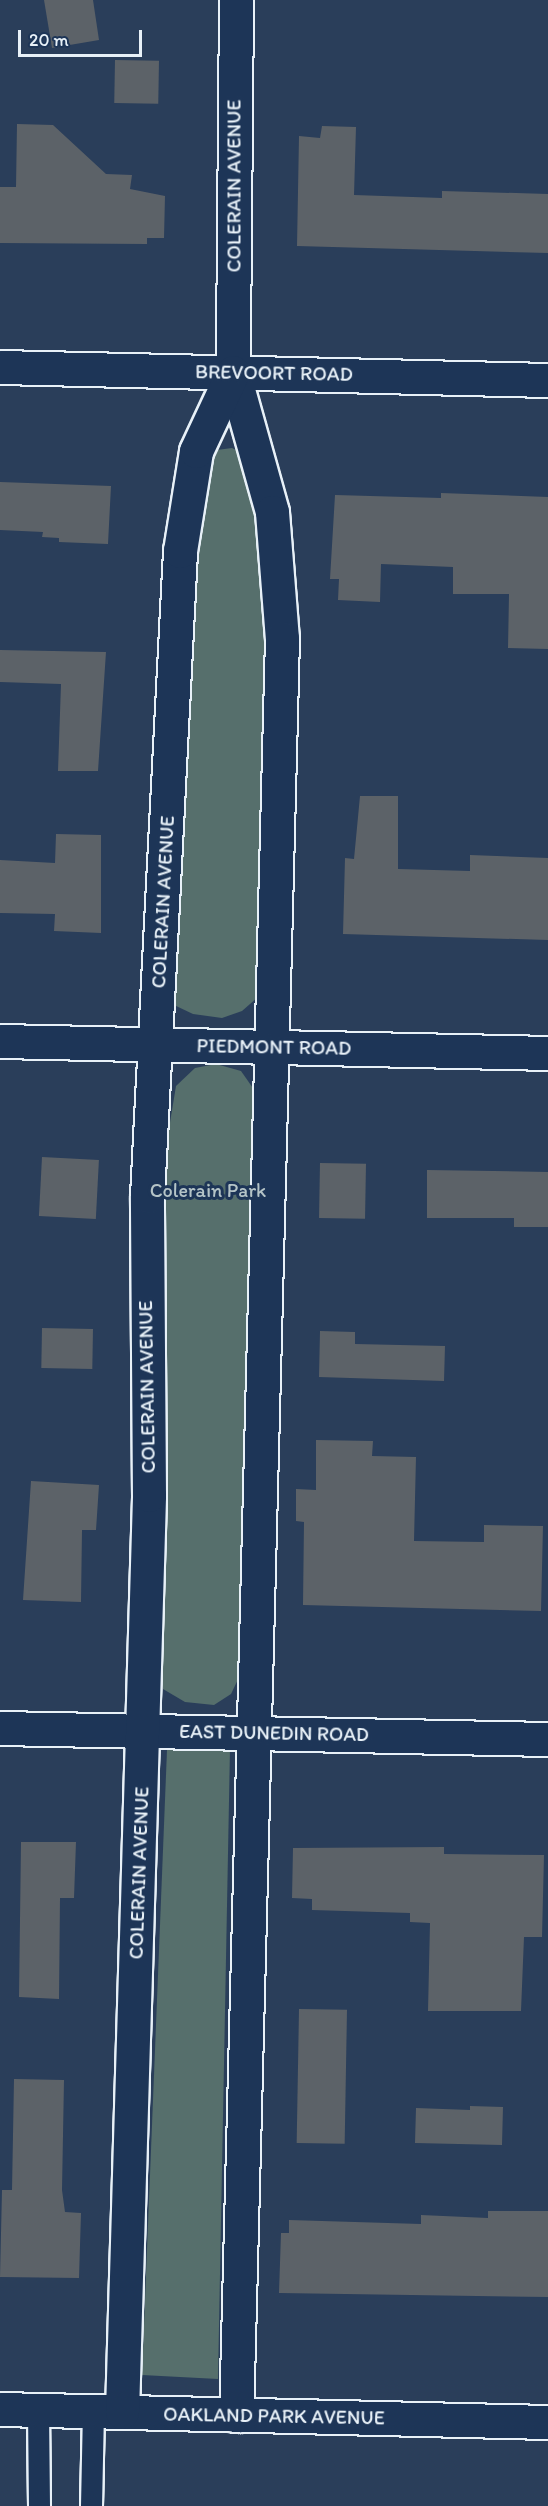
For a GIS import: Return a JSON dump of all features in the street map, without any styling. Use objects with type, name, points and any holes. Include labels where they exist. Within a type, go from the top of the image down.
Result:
[{"type":"street","name":"COLERAIN AVENUE","points":[[236,0],[233,372],[272,512],[282,638],[236,2415]]},
{"type":"street","name":"BREVOORT ROAD","points":[[0,367],[548,380]]},
{"type":"street","name":"COLERAIN AVENUE","points":[[108,2412],[144,1730],[149,1495],[147,1196],[157,1045],[180,551],[196,451],[233,372]]},
{"type":"street","name":"PIEDMONT ROAD","points":[[0,1041],[548,1053]]},
{"type":"street","name":"EAST DUNEDIN ROAD","points":[[0,1728],[548,1739]]},
{"type":"street","name":"OAKLAND PARK AVENUE","points":[[0,2409],[548,2422]]},
{"type":"lane","points":[[38,2410],[39,2506]]},
{"type":"lane","points":[[91,2506],[108,2412]]},
{"type":"green space","points":[[232,448],[242,453],[266,551],[267,702],[259,996],[242,1011],[222,1018],[193,1014],[174,1005],[171,987],[191,545],[208,461],[217,450]]},
{"type":"green space","name":"Colerain Park","points":[[216,1064],[241,1071],[255,1091],[243,1669],[231,1694],[214,1705],[185,1702],[163,1689],[159,1667],[159,1189],[176,1086],[195,1068]]},
{"type":"green space","points":[[230,1748],[218,2379],[142,2375],[167,1750]]},
{"type":"building","points":[[44,0],[93,0],[99,40],[52,48]]},
{"type":"building","points":[[115,60],[159,61],[158,104],[114,103]]},
{"type":"building","points":[[17,124],[53,125],[106,174],[132,175],[130,189],[165,196],[164,238],[147,238],[147,244],[0,243],[0,187],[16,187]]},
{"type":"building","points":[[322,126],[356,127],[354,195],[442,198],[442,191],[548,194],[548,253],[297,246],[299,136],[320,138]]},
{"type":"building","points":[[0,482],[111,486],[108,544],[59,542],[59,538],[42,537],[43,532],[0,530]]},
{"type":"building","points":[[441,493],[548,497],[548,649],[508,648],[509,594],[453,594],[453,567],[381,564],[380,602],[338,600],[339,579],[330,579],[335,495],[441,498]]},
{"type":"building","points":[[0,650],[106,652],[98,771],[58,771],[61,684],[0,682]]},
{"type":"building","points":[[360,796],[398,796],[398,869],[470,871],[470,855],[548,858],[548,940],[343,934],[345,858],[354,859]]},
{"type":"building","points":[[56,834],[101,835],[101,933],[54,931],[55,914],[0,913],[0,860],[55,863]]},
{"type":"building","points":[[42,1157],[99,1160],[96,1219],[39,1216]]},
{"type":"building","points":[[320,1163],[366,1164],[365,1219],[319,1218]]},
{"type":"building","points":[[427,1170],[548,1172],[548,1227],[514,1227],[514,1218],[427,1218]]},
{"type":"building","points":[[42,1328],[93,1329],[92,1369],[41,1368]]},
{"type":"building","points":[[320,1331],[355,1332],[355,1344],[445,1346],[444,1381],[319,1377]]},
{"type":"building","points":[[316,1440],[373,1441],[372,1456],[416,1457],[414,1541],[484,1542],[484,1525],[543,1526],[541,1611],[303,1605],[304,1522],[296,1521],[296,1489],[316,1490]]},
{"type":"building","points":[[31,1481],[99,1485],[96,1530],[82,1530],[81,1602],[23,1600]]},
{"type":"building","points":[[21,1842],[76,1842],[74,1898],[60,1898],[59,1999],[19,1997]]},
{"type":"building","points":[[444,1847],[444,1854],[544,1855],[542,1937],[524,1937],[521,2011],[428,2011],[430,1923],[410,1922],[410,1913],[312,1910],[312,1899],[292,1898],[293,1848]]},
{"type":"building","points":[[299,2009],[347,2010],[345,2144],[297,2143]]},
{"type":"building","points":[[14,2079],[64,2080],[62,2190],[65,2212],[81,2213],[79,2278],[0,2277],[2,2190],[12,2190]]},
{"type":"building","points":[[470,2106],[503,2107],[502,2145],[415,2143],[416,2108],[470,2110]]},
{"type":"building","points":[[488,2211],[548,2211],[548,2297],[279,2293],[281,2233],[289,2233],[289,2220],[421,2224],[421,2215],[488,2218]]}]
